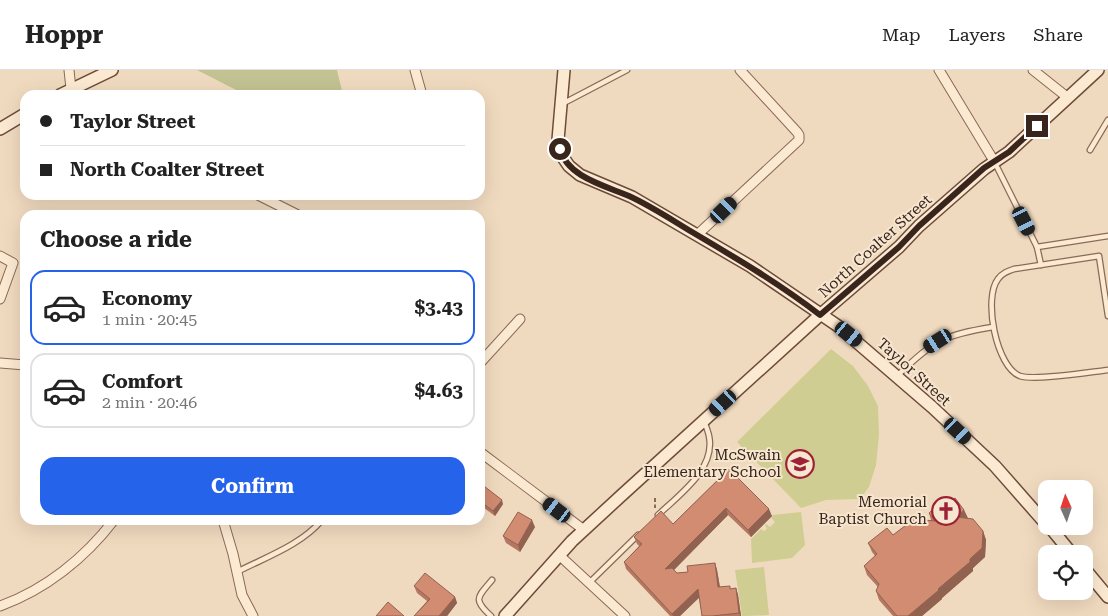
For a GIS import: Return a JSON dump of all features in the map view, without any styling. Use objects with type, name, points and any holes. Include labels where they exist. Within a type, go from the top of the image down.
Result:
[{"type":"street","points":[[69,70],[73,90]]},
{"type":"street","points":[[77,90],[112,70]]},
{"type":"street","points":[[415,70],[421,90]]},
{"type":"street","name":"Taylor Street","points":[[564,70],[559,146],[562,156],[569,166],[580,175],[632,198],[750,266],[838,326],[897,376],[995,466],[1038,515]]},
{"type":"street","points":[[697,235],[760,175],[798,143],[800,138],[799,134],[740,70]]},
{"type":"street","points":[[939,70],[994,161]]},
{"type":"street","points":[[1033,70],[1067,97]]},
{"type":"street","name":"North Coalter Street","points":[[505,616],[584,530],[820,315],[899,247],[919,226],[984,168],[1009,152],[1098,70]]},
{"type":"street","points":[[0,129],[20,117]]},
{"type":"street","points":[[268,200],[288,210]]},
{"type":"street","points":[[0,256],[13,263],[0,299]]},
{"type":"street","points":[[485,358],[520,319]]},
{"type":"street","points":[[0,363],[20,365]]},
{"type":"street","points":[[485,456],[584,530]]},
{"type":"street","points":[[0,606],[28,594],[60,573],[90,547],[110,525]]},
{"type":"street","points":[[224,525],[244,600],[253,616]]},
{"type":"street","name":"Taylor Street","points":[[1056,535],[1064,545]]},
{"type":"street","points":[[559,555],[626,616]]},
{"type":"street","points":[[1093,579],[1108,597]]},
{"type":"lane","points":[[562,104],[628,70]]},
{"type":"lane","points":[[1090,150],[1108,120]]},
{"type":"lane","points":[[994,161],[1037,247],[1041,265]]},
{"type":"lane","points":[[1037,247],[1108,236]]},
{"type":"lane","points":[[1108,316],[1099,256],[1014,269],[1005,272],[998,278],[995,284],[991,314],[993,327],[1008,366],[1020,376],[1034,377],[1108,370]]},
{"type":"lane","points":[[897,376],[916,357],[938,341],[964,332],[993,327]]},
{"type":"lane","points":[[654,519],[693,482],[703,468],[710,446],[709,435],[704,421]]},
{"type":"lane","points":[[237,572],[295,542],[318,525]]},
{"type":"lane","points":[[590,583],[641,532]]},
{"type":"lane","points":[[491,616],[480,606],[479,601],[480,595],[492,580]]},
{"type":"path","points":[[655,498],[656,508]]},
{"type":"shaded area","points":[[197,70],[337,70],[342,90],[236,90]]},
{"type":"shaded area","points":[[831,349],[853,366],[868,386],[878,406],[879,435],[876,465],[869,487],[860,499],[826,500],[801,508],[737,442]]},
{"type":"shaded area","points":[[801,512],[805,545],[792,558],[752,563],[751,539],[761,529],[764,531],[767,529],[766,524],[770,527],[775,522],[771,518],[773,515]]},
{"type":"shaded area","points":[[764,567],[769,615],[742,616],[735,570]]},
{"type":"building","points":[[729,469],[769,509],[748,530],[726,508],[665,569],[672,568],[677,573],[688,572],[687,566],[715,563],[718,587],[730,586],[730,589],[736,588],[739,613],[702,616],[698,589],[672,614],[624,562],[642,544],[634,537],[661,511],[673,524]]},
{"type":"building","points":[[485,487],[502,500],[493,511],[485,505]]},
{"type":"building","points":[[955,498],[964,510],[956,517],[973,519],[983,531],[982,548],[970,559],[970,562],[908,616],[897,616],[876,591],[879,584],[864,566],[877,554],[868,543],[887,528],[893,535],[914,519],[935,521],[929,513],[942,501],[946,505]]},
{"type":"building","points":[[518,512],[532,520],[518,545],[503,536]]},
{"type":"building","points":[[425,573],[455,597],[439,616],[414,616],[430,599],[414,586]]},
{"type":"building","points":[[388,602],[404,616],[376,616]]},
{"type":"place","name":"McSwain Elementary School","points":[[800,464]]},
{"type":"place","name":"Memorial Baptist Church","points":[[946,511]]},
{"type":"route","points":[[560,149],[567,164],[580,175],[632,198],[750,266],[820,315],[899,247],[919,226],[984,168],[1009,152],[1037,126]]}]
